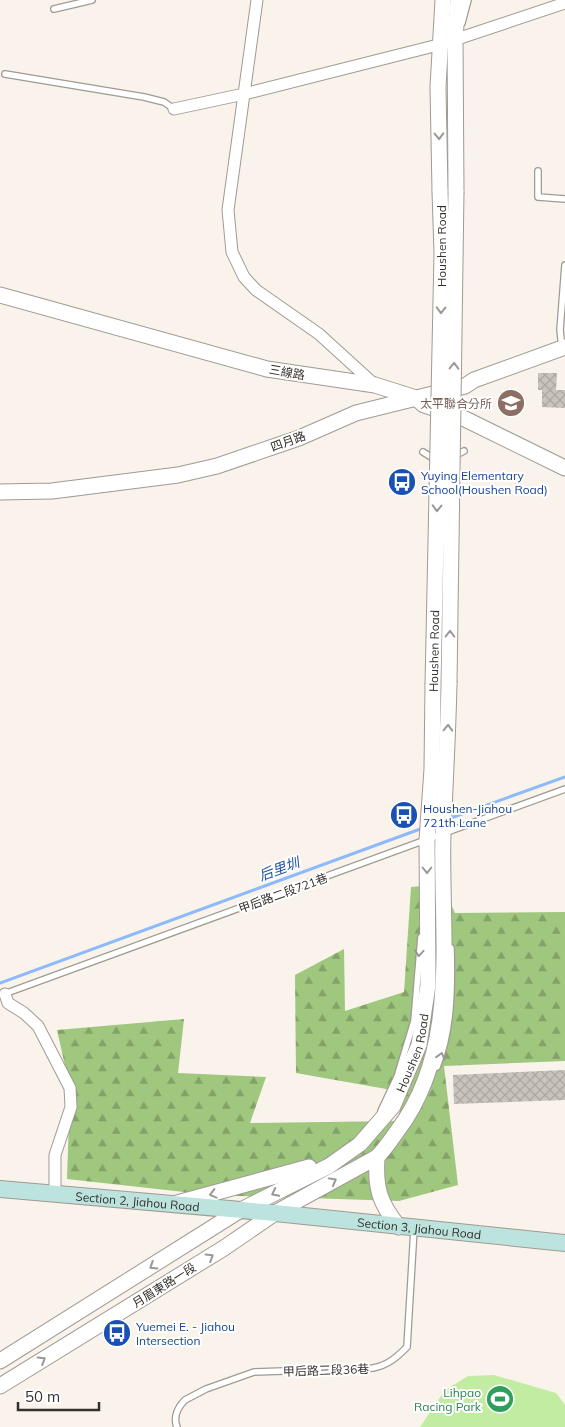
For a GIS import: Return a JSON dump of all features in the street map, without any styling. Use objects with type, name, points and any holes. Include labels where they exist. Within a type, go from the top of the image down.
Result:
[{"type":"main road","name":"Section 2, Jiahou Road","points":[[0,1189],[275,1213]]},
{"type":"main road","name":"Section 3, Jiahou Road","points":[[275,1213],[565,1243]]},
{"type":"street","points":[[256,0],[228,210],[232,252],[237,266],[256,290],[319,334],[375,385]]},
{"type":"street","name":"Houshen Road","points":[[275,1213],[376,1157],[384,1150],[410,1113],[419,1095],[436,1044],[444,985],[443,835],[450,683],[456,192],[449,41],[443,0]]},
{"type":"street","name":"Houshen Road","points":[[239,1211],[329,1166],[360,1144],[393,1106],[419,1045],[428,985],[427,840],[432,769],[442,253],[438,87],[458,0]]},
{"type":"street","points":[[174,109],[244,94],[449,41],[565,3]]},
{"type":"street","name":"三線路","points":[[0,295],[267,369],[375,385],[416,398],[424,405],[463,418],[496,432],[565,468]]},
{"type":"street","name":"四月路","points":[[0,492],[52,491],[178,475],[216,466],[299,438],[356,413],[465,386],[474,380],[564,347]]},
{"type":"street","points":[[2,995],[8,1004],[24,1012],[38,1026],[70,1088],[71,1107],[55,1155],[55,1194]]},
{"type":"street","points":[[173,1204],[283,1175],[344,1155]]},
{"type":"street","points":[[376,1157],[375,1182],[388,1214],[407,1228]]},
{"type":"street","name":"月眉東路一段","points":[[0,1361],[239,1211]]},
{"type":"street","name":"月眉東路一段","points":[[0,1386],[224,1248],[275,1213]]},
{"type":"lane","points":[[54,9],[92,0]]},
{"type":"lane","points":[[449,41],[467,11],[468,0]]},
{"type":"lane","points":[[5,74],[151,99],[164,102],[174,109]]},
{"type":"lane","points":[[538,171],[538,197],[565,199]]},
{"type":"lane","points":[[564,347],[560,330],[565,265]]},
{"type":"lane","points":[[423,452],[433,460],[446,460],[464,451]]},
{"type":"lane","name":"甲后路二段721巷","points":[[2,995],[565,789]]},
{"type":"lane","name":"甲后路三段36巷","points":[[177,1427],[174,1420],[180,1405],[186,1400],[231,1379],[254,1372],[373,1368],[386,1365],[397,1358],[407,1347],[407,1228]]},
{"type":"green space","points":[[442,884],[455,913],[565,912],[565,1061],[444,1066],[458,1185],[399,1201],[211,1195],[67,1179],[70,1088],[57,1030],[184,1019],[178,1073],[266,1077],[250,1123],[398,1121],[403,1092],[296,1073],[295,975],[344,949],[345,1011],[404,992],[411,887]]},
{"type":"green space","name":"Lihpao Racing Park","points":[[494,1375],[556,1393],[565,1405],[565,1427],[420,1427],[445,1390],[468,1376]]},
{"type":"building","points":[[538,373],[557,373],[556,390],[565,390],[565,408],[542,407],[542,390],[538,390]]},
{"type":"building","points":[[565,1070],[565,1100],[454,1104],[453,1075]]},
{"type":"waterway","name":"后里圳","points":[[448,819],[565,777]]},
{"type":"waterway","name":"后里圳","points":[[0,983],[423,828]]},
{"type":"place","name":"太平聯合分所","points":[[511,403]]},
{"type":"place","name":"Yuying Elementary School(Houshen Road)","points":[[402,482]]},
{"type":"place","name":"Houshen-Jiahou 721th Lane","points":[[404,815]]},
{"type":"place","name":"Yuemei E. - Jiahou Intersection","points":[[117,1333]]},
{"type":"place","name":"Lihpao Racing Park","points":[[500,1399]]}]
